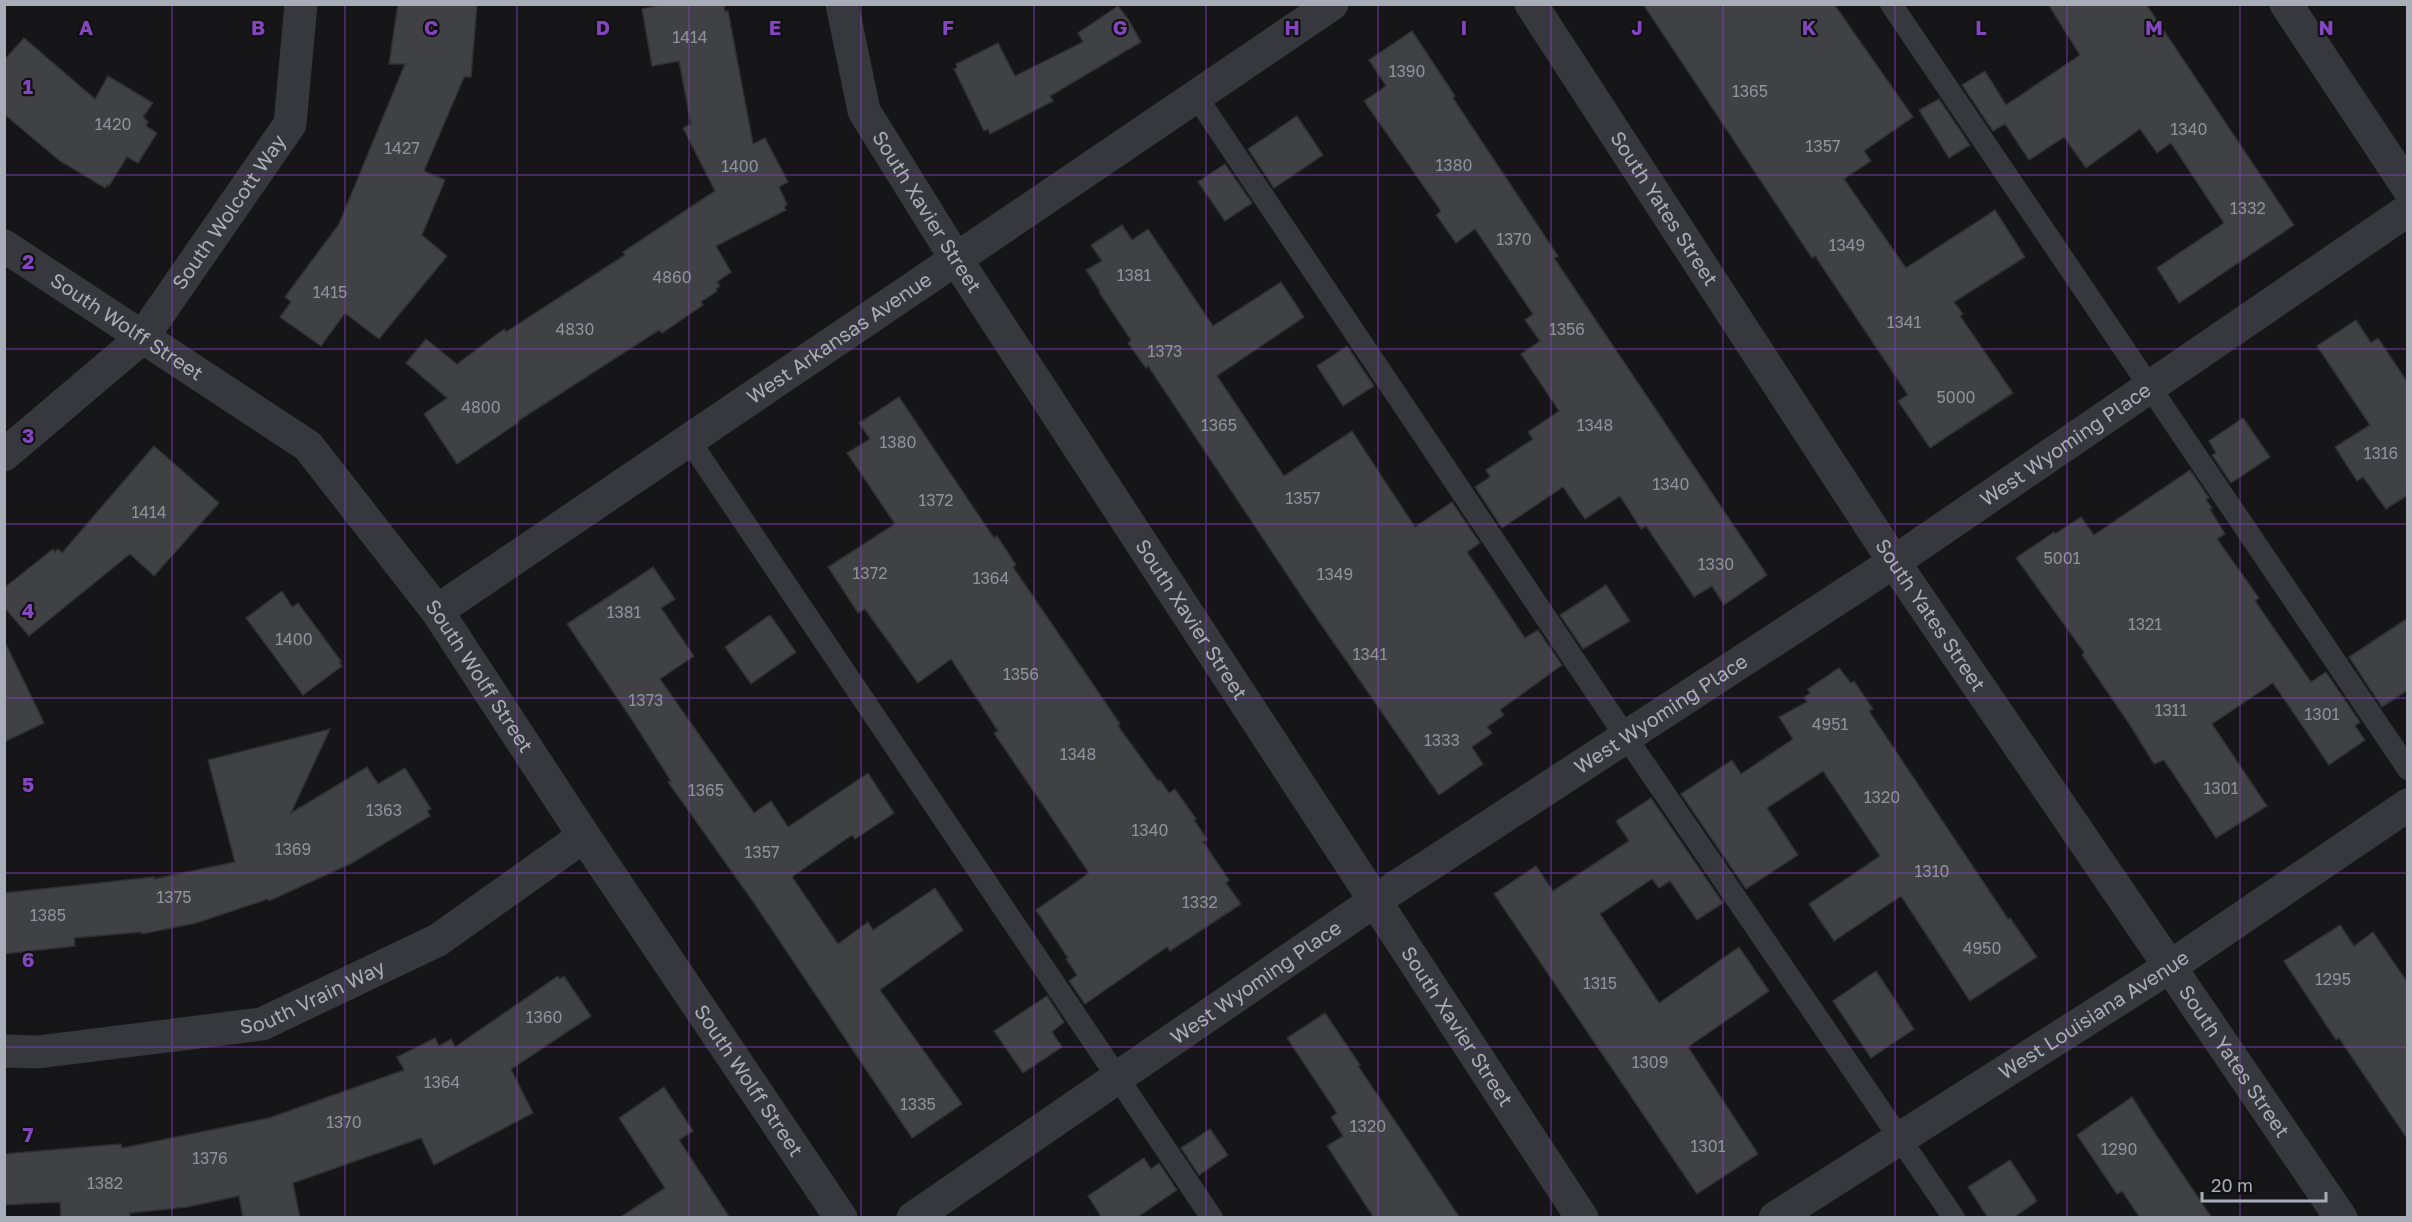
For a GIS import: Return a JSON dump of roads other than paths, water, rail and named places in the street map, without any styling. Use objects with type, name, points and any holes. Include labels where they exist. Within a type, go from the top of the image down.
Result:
[{"type":"street","name":"South Wolcott Way","points":[[4,455],[142,338],[290,124],[301,4]]},
{"type":"street","name":"South Xavier Street","points":[[842,4],[864,111],[956,259],[1582,1218]]},
{"type":"street","name":"West Arkansas Avenue","points":[[437,611],[1332,4]]},
{"type":"street","name":"South Yates Street","points":[[1531,4],[1894,562],[2341,1218]]},
{"type":"street","points":[[2286,4],[2408,188]]},
{"type":"street","name":"West Wyoming Place","points":[[913,1218],[1376,900],[1894,562],[2408,210]]},
{"type":"street","name":"South Wolff Street","points":[[4,246],[308,446],[437,611],[584,836],[841,1218]]},
{"type":"street","name":"West Louisiana Avenue","points":[[1775,1218],[2171,966],[2408,805]]},
{"type":"street","name":"South Vrain Way","points":[[4,1051],[38,1052],[262,1024],[438,940],[584,836]]},
{"type":"lane","points":[[1891,4],[2408,769]]},
{"type":"lane","points":[[1196,96],[1626,737],[1954,1218]]},
{"type":"lane","points":[[689,440],[1212,1218]]}]
